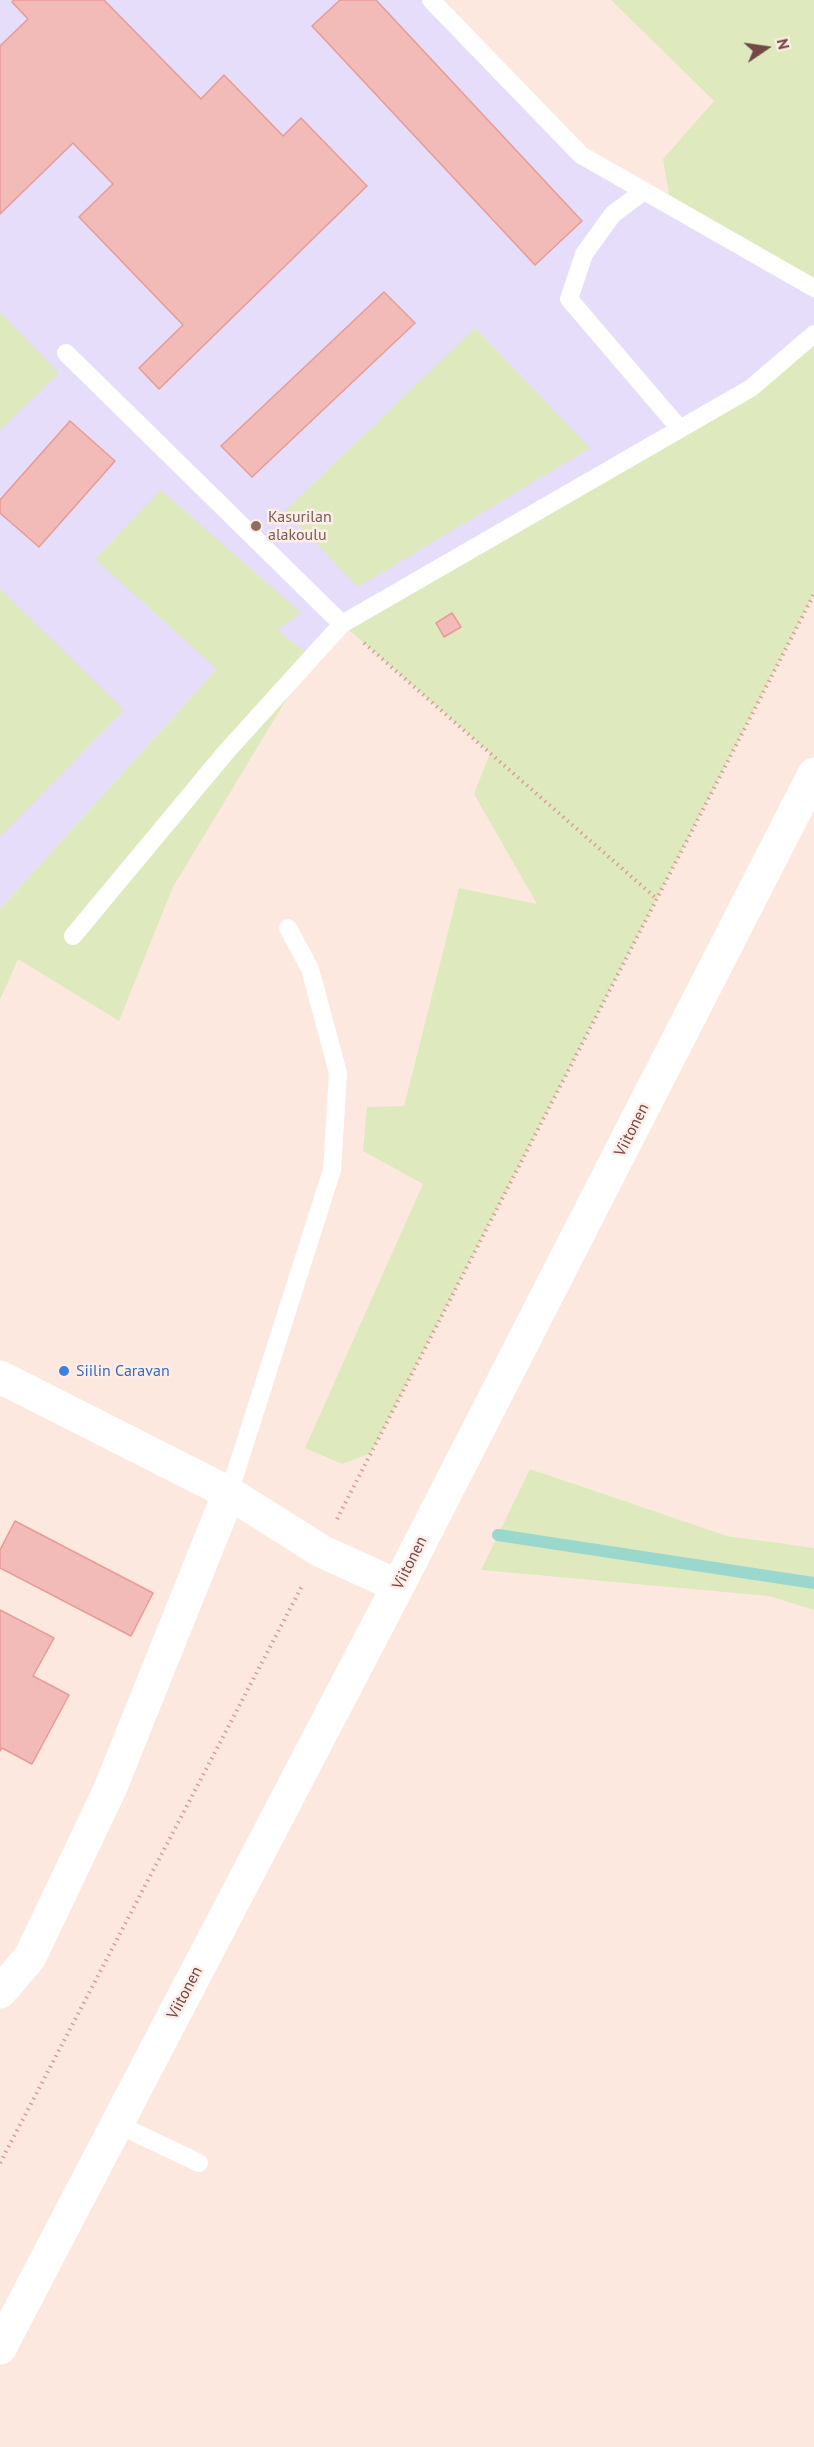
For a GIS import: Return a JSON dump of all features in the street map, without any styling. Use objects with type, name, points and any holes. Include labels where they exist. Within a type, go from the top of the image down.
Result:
[{"type":"main road","name":"Viitonen","points":[[0,2348],[398,1586],[814,774]]},
{"type":"main road","points":[[0,1377],[229,1493],[321,1551],[398,1586]]},
{"type":"main road","points":[[0,1992],[30,1957],[110,1789],[229,1493]]},
{"type":"lane","points":[[431,0],[581,155],[814,288]]},
{"type":"lane","points":[[644,191],[613,214],[584,254],[569,299],[680,429]]},
{"type":"lane","points":[[73,936],[226,752],[342,624],[751,388],[814,334]]},
{"type":"lane","points":[[66,353],[342,624]]},
{"type":"lane","points":[[229,1493],[332,1170],[338,1073],[310,969],[288,928]]},
{"type":"lane","points":[[117,2124],[199,2163]]},
{"type":"path","points":[[0,2163],[321,1551],[814,594]]},
{"type":"path","points":[[342,624],[657,899]]},
{"type":"shaded area","name":"Kasurilan alakoulu","points":[[0,0],[431,0],[581,155],[814,288],[814,334],[751,388],[342,624],[312,657],[217,669],[0,909]]},
{"type":"green space","points":[[611,0],[814,0],[814,288],[671,206],[663,159],[714,101]]},
{"type":"green space","points":[[0,312],[59,373],[0,430]]},
{"type":"green space","points":[[475,328],[590,448],[358,587],[285,511]]},
{"type":"green space","points":[[814,334],[814,594],[371,1453],[342,1464],[305,1448],[423,1184],[363,1151],[367,1107],[404,1106],[459,888],[537,904],[474,794],[490,753],[342,624],[751,388]]},
{"type":"green space","points":[[161,490],[301,613],[277,630],[312,657],[173,887],[119,1021],[18,959],[0,1000],[0,909],[217,669],[95,559]]},
{"type":"green space","points":[[0,589],[124,710],[0,837]]},
{"type":"green space","points":[[530,1469],[727,1536],[814,1548],[814,1610],[769,1596],[481,1570]]},
{"type":"building","points":[[14,0],[104,0],[201,99],[224,75],[283,136],[301,118],[367,186],[159,389],[139,368],[183,325],[79,217],[113,184],[73,143],[0,214],[0,46],[28,19],[12,2]]},
{"type":"building","points":[[340,0],[376,0],[582,221],[535,265],[312,26]]},
{"type":"building","points":[[384,292],[415,323],[252,477],[221,446]]},
{"type":"building","points":[[70,421],[115,461],[39,547],[0,513],[0,500]]},
{"type":"building","points":[[452,613],[461,627],[444,637],[436,623]]},
{"type":"building","points":[[15,1521],[153,1593],[131,1636],[0,1568],[0,1550]]},
{"type":"building","points":[[0,1610],[54,1638],[33,1676],[69,1695],[32,1764],[2,1748],[0,1751]]},
{"type":"waterway","points":[[498,1535],[814,1583]]},
{"type":"place","name":"Kasurilan alakoulu","points":[[256,526]]},
{"type":"place","name":"Siilin Caravan","points":[[64,1371]]}]
